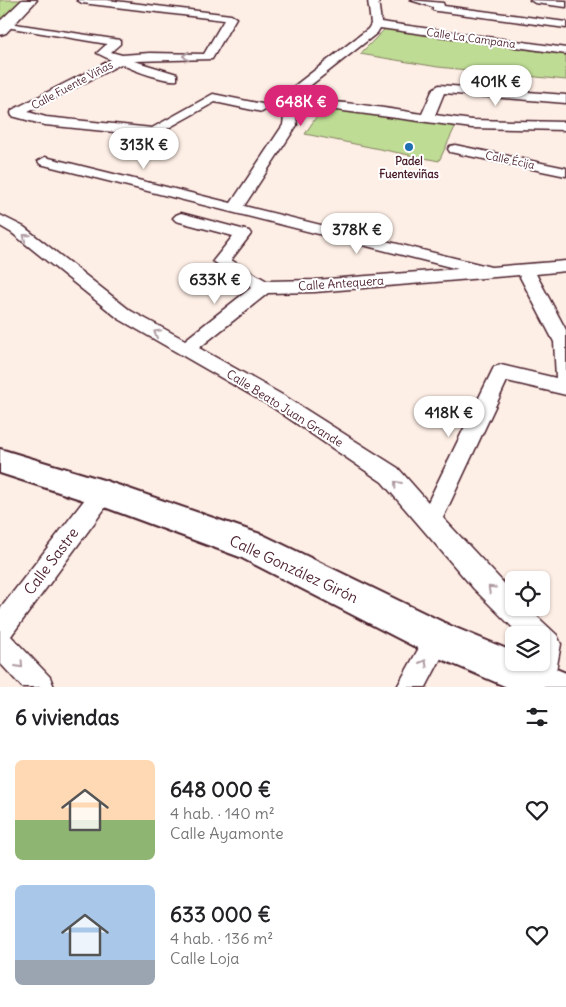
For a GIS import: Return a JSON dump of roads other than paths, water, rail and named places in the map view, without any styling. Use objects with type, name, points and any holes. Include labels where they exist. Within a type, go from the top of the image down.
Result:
[{"type":"main road","points":[[3,27],[30,0]]},
{"type":"street","points":[[3,27],[116,42],[103,54],[121,59],[150,56],[208,57],[230,18],[82,0]]},
{"type":"street","points":[[197,14],[203,0]]},
{"type":"street","points":[[276,107],[372,31],[376,24],[373,0]]},
{"type":"street","points":[[415,0],[439,5],[438,8],[566,25]]},
{"type":"street","points":[[535,0],[566,4]]},
{"type":"street","name":"Calle La Campana","points":[[376,24],[566,51]]},
{"type":"street","name":"Calle Fuente Viñas","points":[[17,113],[121,59],[134,66],[173,77]]},
{"type":"street","points":[[427,118],[439,88],[566,99]]},
{"type":"street","name":"Calle Fuente Viñas","points":[[17,113],[45,121],[154,132],[213,98],[276,107]]},
{"type":"street","points":[[276,107],[300,112],[302,104],[321,104],[472,124],[566,126]]},
{"type":"street","points":[[235,208],[290,125],[276,107]]},
{"type":"street","points":[[0,116],[17,113]]},
{"type":"street","name":"Calle Écija","points":[[455,149],[566,172]]},
{"type":"street","points":[[45,161],[487,271]]},
{"type":"street","points":[[181,218],[243,234],[221,261],[264,287],[186,350]]},
{"type":"street","name":"Calle Beato Juan Grande","points":[[0,220],[18,230],[124,315],[279,402],[390,475],[483,581],[529,626]]},
{"type":"street","name":"Calle Antequera","points":[[264,287],[315,286],[566,266]]},
{"type":"street","points":[[430,520],[501,372],[566,387],[563,342],[524,268]]},
{"type":"street","name":"Calle González Girón","points":[[0,461],[103,493],[251,546],[438,640],[546,685]]},
{"type":"street","name":"Calle Sastre","points":[[0,630],[103,493]]},
{"type":"street","points":[[410,687],[438,640]]},
{"type":"street","points":[[0,643],[40,687]]},
{"type":"street","points":[[546,685],[547,671]]},
{"type":"place","name":"Padel Fuenteviñas","points":[[409,147]]}]
